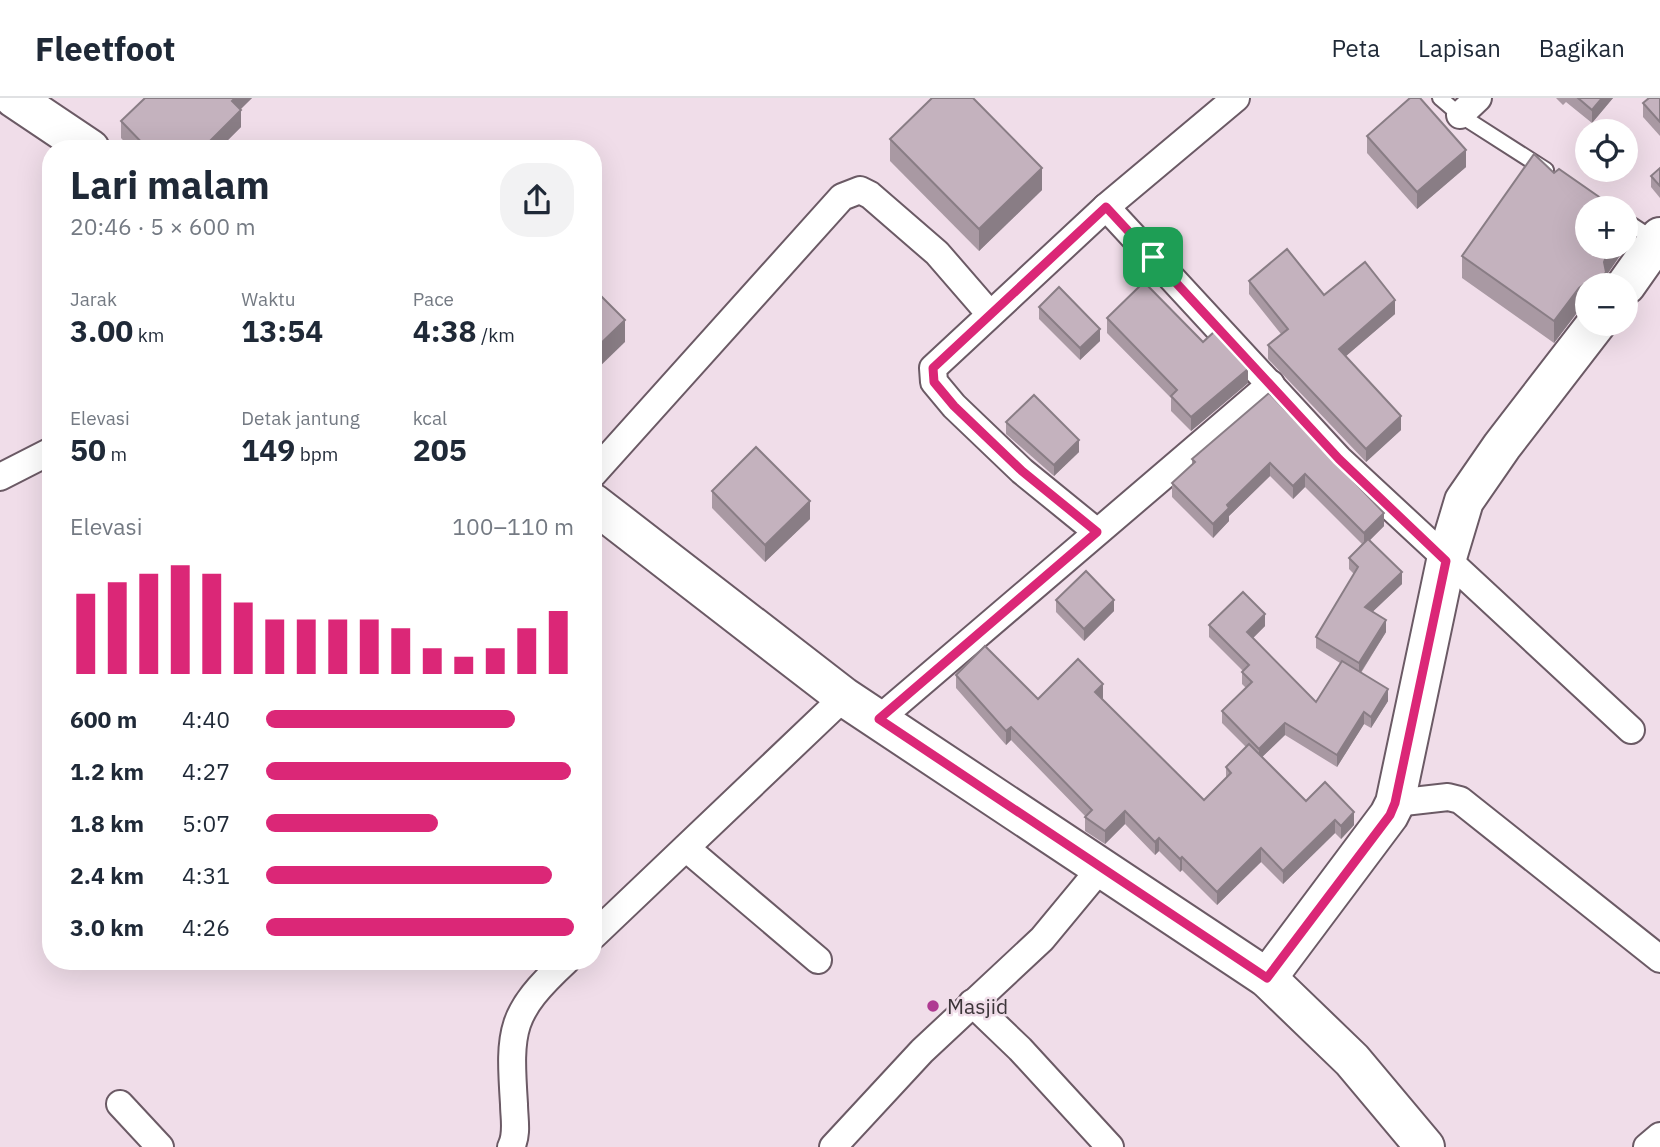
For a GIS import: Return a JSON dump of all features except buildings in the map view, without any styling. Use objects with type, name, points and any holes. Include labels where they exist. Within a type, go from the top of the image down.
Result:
[{"type":"street","points":[[1097,532],[1022,471],[954,406],[934,382],[933,368],[989,313],[1106,207],[1236,98]]},
{"type":"street","points":[[31,102],[79,140]]},
{"type":"street","points":[[602,464],[842,197],[860,190],[870,195],[937,253],[989,313]]},
{"type":"street","points":[[1106,207],[1339,459],[1631,730]]},
{"type":"street","points":[[1636,273],[1649,256],[1647,233]]},
{"type":"street","points":[[1267,978],[1390,815],[1395,803],[1458,516],[1471,488],[1587,336]]},
{"type":"street","points":[[879,719],[1271,384]]},
{"type":"street","points":[[0,477],[42,456]]},
{"type":"street","points":[[602,510],[844,697],[1267,978],[1352,1060],[1425,1147]]},
{"type":"street","points":[[602,927],[844,697]]},
{"type":"street","points":[[1395,803],[1448,797],[1460,800],[1660,959]]},
{"type":"street","points":[[686,848],[818,960]]},
{"type":"street","points":[[833,1147],[972,1003],[1042,939],[1100,869]]},
{"type":"street","points":[[511,1147],[515,1128],[511,1069],[516,1020],[530,998],[554,970]]},
{"type":"street","points":[[972,1003],[1020,1049],[1110,1147]]},
{"type":"street","points":[[120,1104],[160,1147]]},
{"type":"street","points":[[1647,1147],[1660,1136]]},
{"type":"lane","points":[[1459,104],[1561,180]]},
{"type":"place","name":"Masjid","points":[[933,1006]]},
{"type":"route","points":[[1106,207],[1153,257],[1339,459],[1446,561],[1398,794],[1390,815],[1267,978],[879,719],[1097,532],[1022,471],[954,406],[934,382],[933,368],[989,313],[1106,207]]}]
